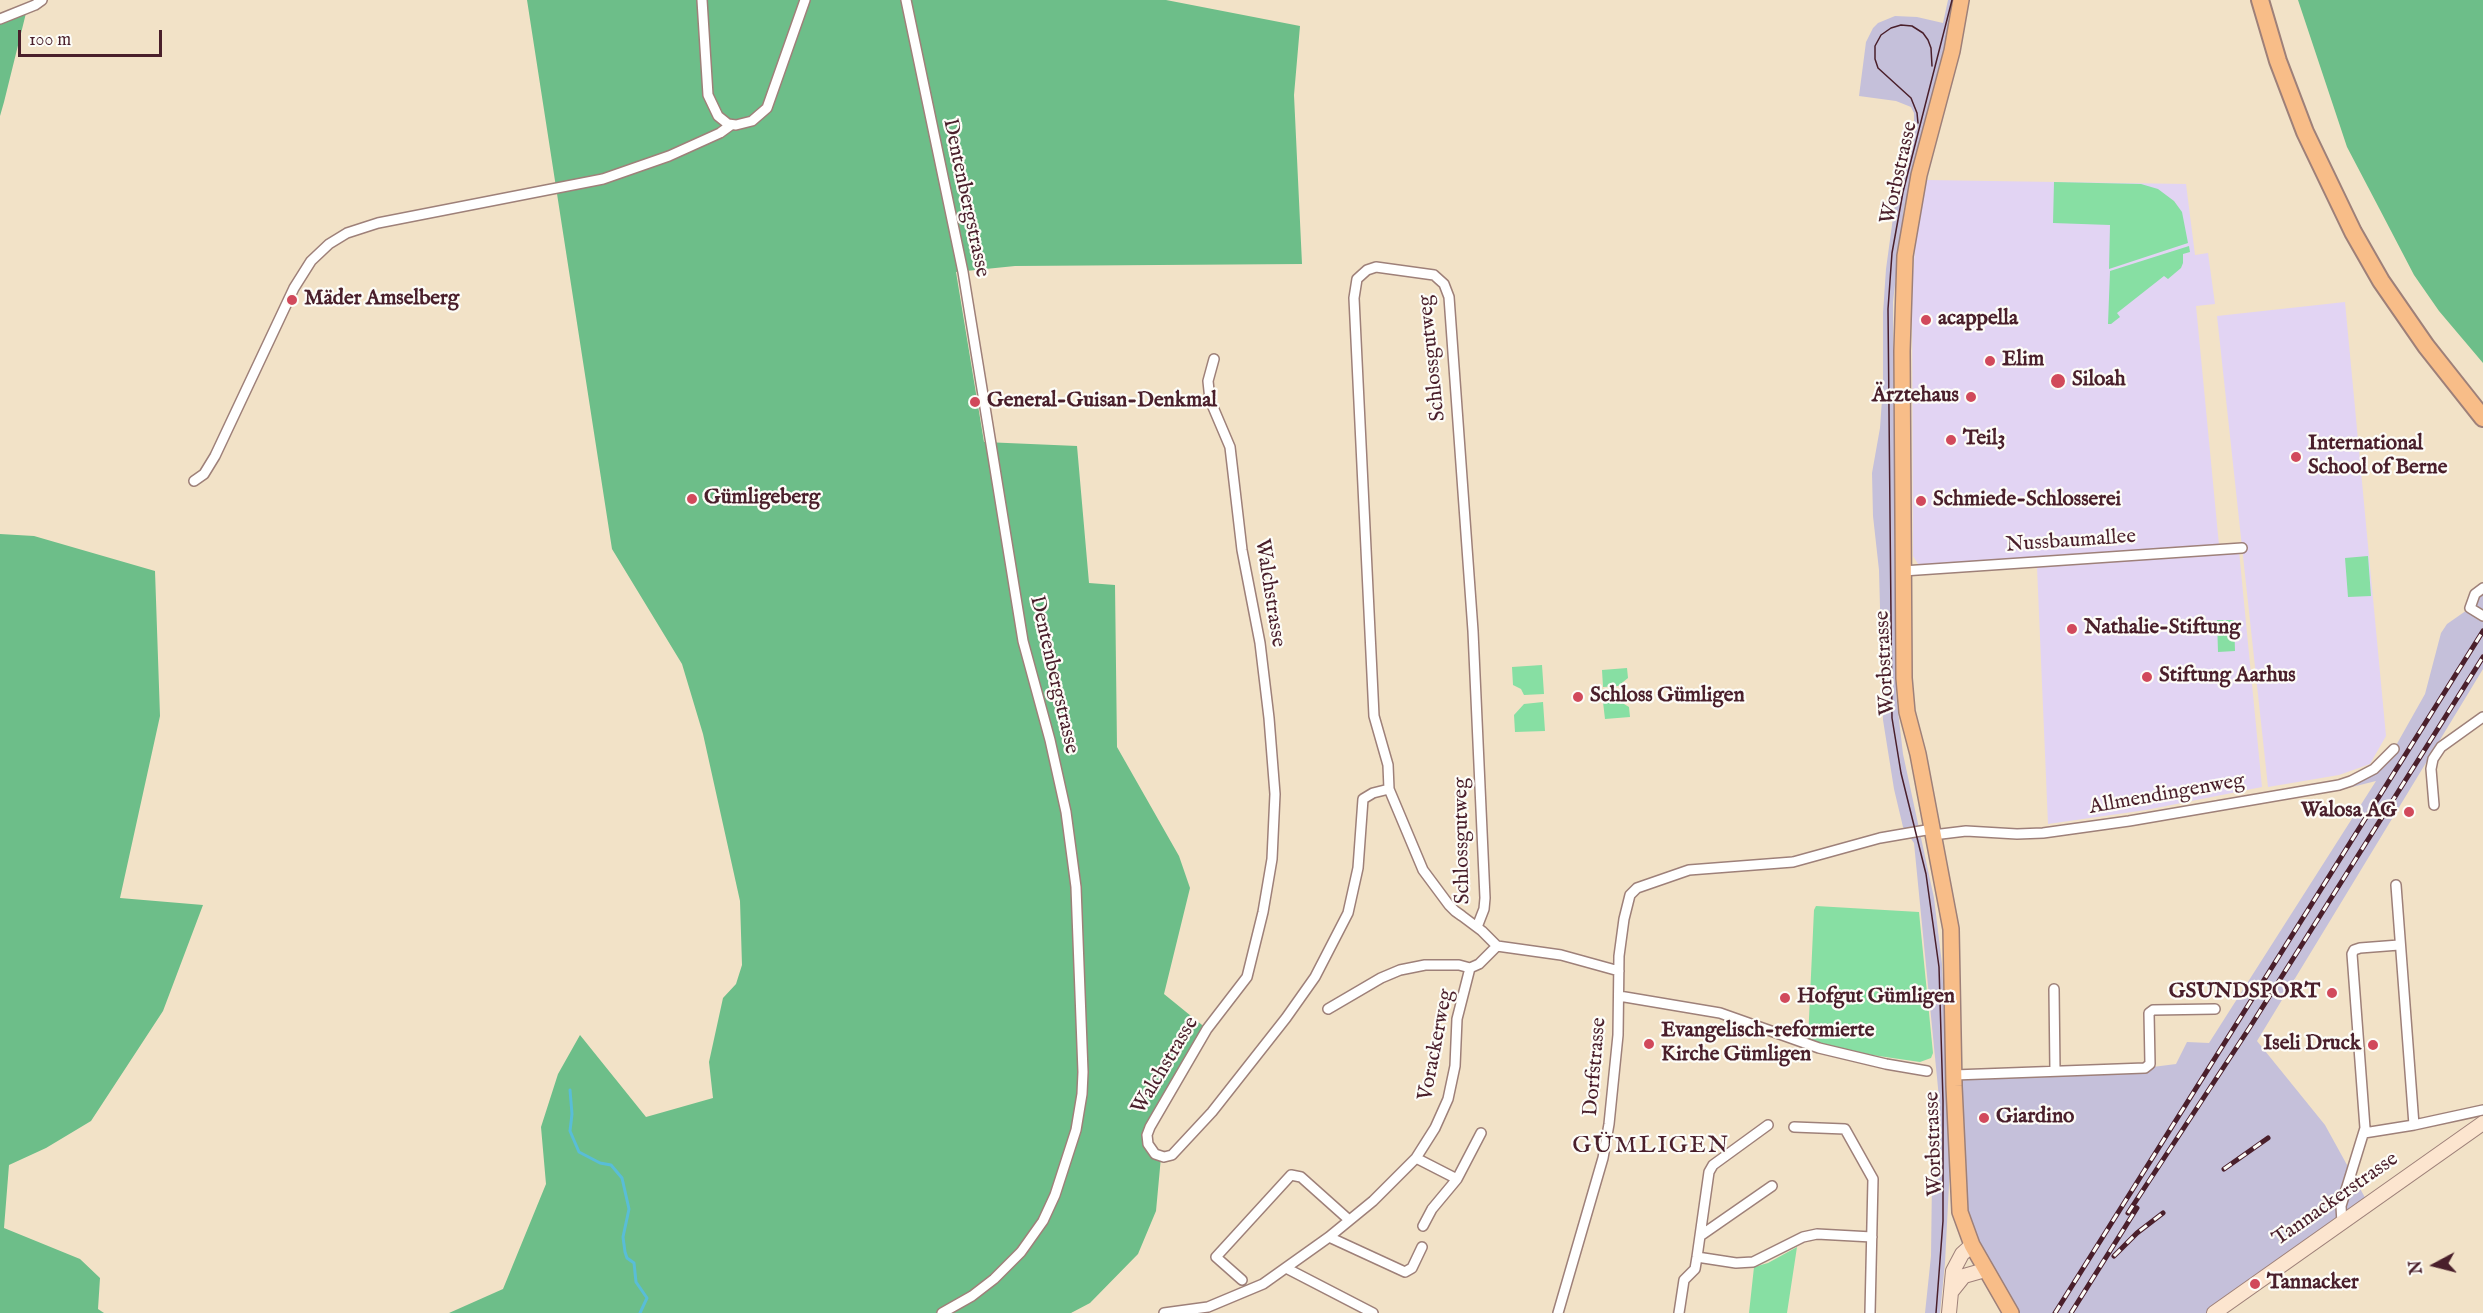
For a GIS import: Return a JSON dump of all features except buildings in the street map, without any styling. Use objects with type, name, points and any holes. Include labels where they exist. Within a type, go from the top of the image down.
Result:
[{"type":"highway","points":[[2260,0],[2278,61],[2305,132],[2354,232],[2382,280],[2426,346],[2483,418]]},
{"type":"highway","points":[[2267,0],[2302,104],[2347,205],[2410,310],[2483,405]]},
{"type":"main road","name":"Worbstrasse","points":[[1961,0],[1952,51],[1920,175],[1905,256],[1902,351],[1905,694],[1951,929],[1958,1196],[1963,1223],[1972,1245],[2011,1313]]},
{"type":"street","points":[[0,19],[42,0]]},
{"type":"street","points":[[702,0],[708,95],[718,116],[731,125]]},
{"type":"street","points":[[194,480],[204,474],[215,456],[294,288],[311,261],[329,244],[355,230],[378,223],[603,179],[669,156],[720,133],[731,125],[752,121],[767,108],[805,0]]},
{"type":"street","name":"Dentenbergstrasse","points":[[906,0],[963,272],[1023,641],[1050,740],[1066,812],[1080,940],[1082,1094],[1076,1130],[1055,1195],[1043,1221],[1021,1252],[983,1288],[942,1313]]},
{"type":"street","name":"Schlossgutweg","points":[[1389,789],[1388,765],[1374,716],[1372,696],[1354,298],[1357,279],[1367,270],[1376,267],[1434,276],[1444,284],[1449,297],[1474,643],[1485,897],[1478,927]]},
{"type":"street","name":"Walchstrasse","points":[[1214,359],[1208,381],[1210,400],[1230,447],[1242,550],[1260,643],[1269,718],[1275,794],[1272,859],[1263,912],[1247,977],[1207,1029],[1150,1127],[1147,1135],[1148,1144],[1155,1154],[1164,1157],[1172,1155],[1212,1112],[1286,1018],[1315,977],[1348,913],[1358,868],[1363,799],[1368,795],[1389,789]]},
{"type":"street","name":"Nussbaumallee","points":[[1903,571],[2242,548]]},
{"type":"street","points":[[2483,588],[2475,594],[2470,608],[2483,616]]},
{"type":"street","points":[[2434,805],[2431,769],[2433,759],[2440,747],[2483,717]]},
{"type":"street","name":"Allmendingenweg","points":[[1633,892],[1643,886],[1689,870],[1793,862],[1880,838],[1933,832],[2043,833],[2129,821],[2339,785],[2374,770],[2394,749]]},
{"type":"street","points":[[1389,789],[1417,858],[1430,881],[1455,910],[1478,927],[1497,946],[1561,955],[1619,971]]},
{"type":"street","points":[[2396,885],[2414,1125]]},
{"type":"street","name":"Dorfstrasse","points":[[1558,1313],[1603,1158],[1616,1064],[1619,971],[1626,907],[1633,892]]},
{"type":"street","points":[[2342,1223],[2341,1206],[2364,1133],[2365,1122],[2352,954],[2354,950],[2360,948],[2399,945]]},
{"type":"street","name":"Vorackerweg","points":[[1328,1009],[1381,978],[1400,970],[1425,965],[1459,965],[1470,968],[1479,964],[1497,946]]},
{"type":"street","name":"Vorackerweg","points":[[1164,1313],[1190,1311],[1230,1299],[1263,1284],[1329,1237],[1372,1201],[1416,1158],[1435,1128],[1449,1099],[1455,1066],[1457,1019],[1470,968]]},
{"type":"street","points":[[2054,989],[2055,1071]]},
{"type":"street","points":[[1619,996],[1720,1012],[1819,1048],[1927,1071]]},
{"type":"street","points":[[1954,1075],[2145,1068],[2150,1064],[2149,1013],[2152,1010],[2216,1009]]},
{"type":"street","points":[[2364,1133],[2483,1110]]},
{"type":"street","name":"Tannackerstrasse","points":[[2214,1313],[2483,1123]]},
{"type":"street","points":[[1679,1313],[1684,1280],[1695,1269],[1713,1165],[1768,1125]]},
{"type":"street","points":[[1794,1127],[1845,1129],[1873,1179],[1870,1313]]},
{"type":"street","points":[[1424,1226],[1432,1209],[1457,1179],[1481,1132]]},
{"type":"street","points":[[1416,1158],[1457,1179]]},
{"type":"street","points":[[1242,1280],[1216,1257],[1292,1175],[1301,1178],[1348,1219]]},
{"type":"street","points":[[1700,1236],[1772,1186]]},
{"type":"street","points":[[1697,1257],[1736,1263],[1753,1262],[1803,1237],[1817,1234],[1872,1237]]},
{"type":"street","points":[[1329,1237],[1405,1272],[1412,1268],[1422,1247]]},
{"type":"street","points":[[1949,1313],[1955,1266],[1962,1254],[1972,1245]]},
{"type":"street","points":[[1286,1268],[1373,1313]]},
{"type":"street","points":[[1952,1291],[1964,1276],[1985,1270]]},
{"type":"shaded area","points":[[1948,0],[1956,0],[1952,25],[1904,208],[1893,302],[1896,694],[1903,754],[1934,898],[1942,964],[1949,1101],[1950,1165],[1940,1313],[1925,1313],[1931,1256],[1933,1102],[1939,1098],[1914,843],[1903,827],[1894,789],[1883,720],[1879,570],[1873,516],[1872,473],[1880,428],[1883,385],[1883,313],[1886,269],[1895,203],[1914,130],[1914,113],[1911,107],[1896,101],[1859,96],[1866,42],[1873,28],[1878,23],[1895,16],[1917,17],[1943,23]]},
{"type":"shaded area","name":"Siloah","points":[[1927,180],[2186,184],[2195,255],[2208,253],[2215,304],[2196,306],[2219,545],[1920,567],[1913,556],[1912,287],[1916,236]]},
{"type":"shaded area","name":"International School of Berne","points":[[2345,302],[2386,736],[2370,764],[2339,775],[2268,787],[2217,316]]},
{"type":"shaded area","name":"Stiftung Aarhus","points":[[2239,551],[2262,787],[2146,810],[2048,824],[2037,567]]},
{"type":"shaded area","points":[[2483,588],[2483,669],[2257,1041],[2325,1125],[2368,1203],[2214,1313],[2020,1313],[1985,1270],[1963,1223],[1954,1075],[2145,1068],[2176,1064],[2187,1042],[2209,1043],[2376,781],[2344,789],[2339,785],[2351,781],[2394,749],[2425,694],[2441,633],[2447,624],[2470,608]]},
{"type":"green space","points":[[527,0],[1166,0],[1300,26],[1294,95],[1302,264],[1015,266],[956,272],[984,442],[1077,446],[1089,583],[1115,585],[1117,747],[1179,856],[1190,888],[1164,994],[1207,1029],[1147,1135],[1161,1157],[1156,1211],[1138,1254],[1090,1303],[1071,1313],[449,1313],[503,1289],[546,1184],[541,1127],[558,1074],[580,1035],[646,1117],[713,1098],[709,1062],[723,998],[736,984],[742,965],[740,901],[703,734],[682,664],[612,549]]},
{"type":"green space","points":[[2298,0],[2483,0],[2483,363],[2439,311],[2414,275],[2347,147]]},
{"type":"green space","points":[[27,9],[4,102],[0,116],[0,21]]},
{"type":"green space","points":[[2054,182],[2141,184],[2158,189],[2174,201],[2182,212],[2188,243],[2109,269],[2110,225],[2053,223]]},
{"type":"green space","points":[[2189,246],[2190,252],[2183,254],[2181,268],[2168,279],[2164,276],[2117,313],[2120,317],[2108,324],[2110,271]]},
{"type":"green space","points":[[0,534],[34,536],[155,571],[160,716],[120,898],[203,905],[163,1011],[91,1121],[46,1148],[9,1165],[4,1228],[80,1259],[100,1278],[98,1309],[104,1313],[0,1313]]},
{"type":"green space","points":[[2368,556],[2371,596],[2348,597],[2345,558]]},
{"type":"green space","points":[[2217,620],[2234,620],[2235,651],[2218,652]]},
{"type":"green space","points":[[1542,665],[1544,694],[1524,695],[1521,689],[1513,685],[1512,667]]},
{"type":"green space","points":[[1627,668],[1628,678],[1618,686],[1603,687],[1602,670]]},
{"type":"green space","points":[[1619,701],[1629,707],[1630,717],[1605,719],[1603,702]]},
{"type":"green space","points":[[1543,702],[1545,731],[1515,732],[1514,715],[1524,704]]},
{"type":"green space","points":[[1816,906],[1919,912],[1933,1053],[1931,1058],[1920,1062],[1858,1053],[1808,1040]]},
{"type":"green space","points":[[1797,1247],[1787,1313],[1749,1313],[1754,1267],[1768,1263]]},
{"type":"waterway","points":[[570,1090],[572,1114],[570,1131],[579,1152],[600,1163],[611,1165],[622,1178],[629,1209],[623,1237],[625,1252],[627,1258],[634,1263],[636,1282],[647,1298],[640,1313]]},
{"type":"tram line","points":[[1936,1313],[1943,1221],[1943,1101],[1939,967],[1926,874],[1901,773],[1892,718],[1888,309],[1892,253],[1903,192],[1952,0]]},
{"type":"tram line","points":[[1918,123],[1911,98],[1878,68],[1875,46],[1881,35],[1891,28],[1901,25],[1912,26],[1923,33],[1928,40],[1932,66]]},
{"type":"railway","points":[[2055,1313],[2483,631]]},
{"type":"railway","points":[[2128,1213],[2250,1027],[2483,657]]},
{"type":"railway","points":[[2224,1169],[2268,1138]]},
{"type":"railway","points":[[2071,1313],[2137,1208]]},
{"type":"railway","points":[[2114,1256],[2137,1233],[2163,1213]]},
{"type":"place","name":"Mäder Amselberg","points":[[292,300]]},
{"type":"place","name":"acappella","points":[[1926,320]]},
{"type":"place","name":"Elim","points":[[1990,361]]},
{"type":"place","name":"Siloah","points":[[2058,381]]},
{"type":"place","name":"Ärztehaus","points":[[1971,397]]},
{"type":"place","name":"General-Guisan-Denkmal","points":[[975,402]]},
{"type":"place","name":"Teil3","points":[[1951,440]]},
{"type":"place","name":"International School of Berne","points":[[2296,457]]},
{"type":"place","name":"Gümligeberg","points":[[692,499]]},
{"type":"place","name":"Schmiede-Schlosserei","points":[[1921,501]]},
{"type":"place","name":"Nathalie-Stiftung","points":[[2072,629]]},
{"type":"place","name":"Stiftung Aarhus","points":[[2147,677]]},
{"type":"place","name":"Schloss Gümligen","points":[[1578,697]]},
{"type":"place","name":"Walosa AG","points":[[2409,812]]},
{"type":"place","name":"GSUNDSPORT","points":[[2332,993]]},
{"type":"place","name":"Hofgut Gümligen","points":[[1785,998]]},
{"type":"place","name":"Evangelisch-reformierte Kirche Gümligen","points":[[1649,1044]]},
{"type":"place","name":"Iseli Druck","points":[[2373,1045]]},
{"type":"place","name":"Giardino","points":[[1984,1118]]},
{"type":"place","name":"Tannacker","points":[[2255,1284]]},
{"type":"district","name":"GÜMLIGEN","points":[[1651,1147]]}]
